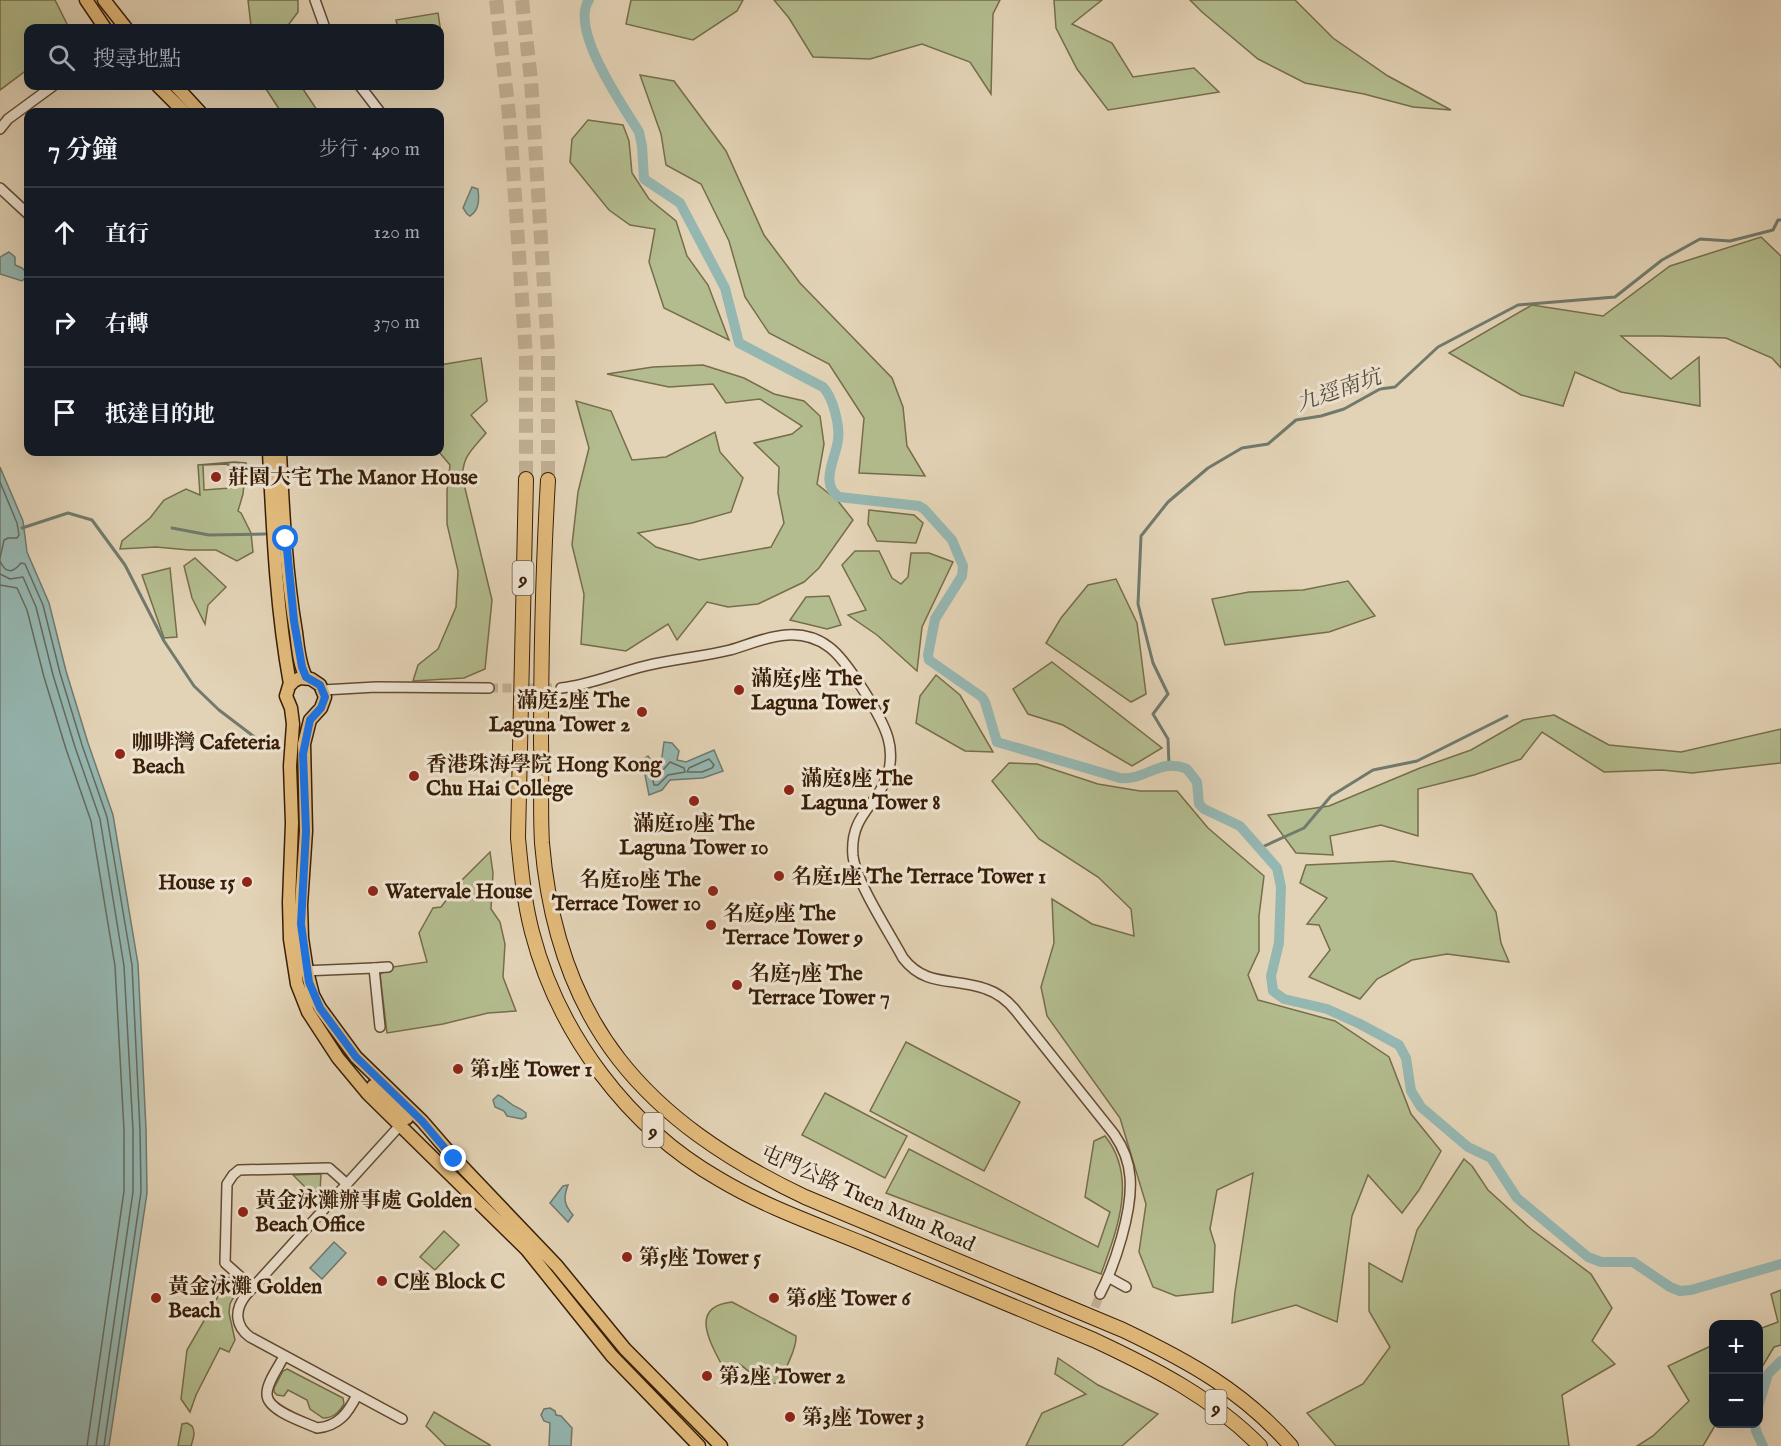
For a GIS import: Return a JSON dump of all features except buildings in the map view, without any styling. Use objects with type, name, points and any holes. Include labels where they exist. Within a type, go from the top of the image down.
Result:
[{"type":"highway","name":"屯門公路 Tuen Mun Road","points":[[526,479],[518,838],[522,884],[532,931],[554,995],[593,1062],[636,1113],[689,1160],[720,1180],[792,1214],[1086,1336],[1143,1363],[1209,1402],[1260,1446]]},
{"type":"highway","name":"屯門公路 Tuen Mun Road","points":[[548,480],[541,675],[542,841],[546,874],[557,936],[572,976],[593,1020],[620,1061],[637,1083],[664,1110],[734,1160],[805,1197],[1102,1321],[1174,1354],[1238,1396],[1291,1446]]},
{"type":"main road","points":[[86,0],[102,24]]},
{"type":"main road","points":[[104,0],[123,24]]},
{"type":"main road","points":[[162,90],[180,108]]},
{"type":"main road","points":[[180,90],[196,108]]},
{"type":"main road","points":[[269,456],[279,619],[290,684],[286,696],[291,708],[293,724],[290,777],[292,823],[290,939],[301,971],[313,995],[344,1043],[407,1118],[527,1250],[612,1356],[699,1446]]},
{"type":"main road","points":[[280,456],[293,611],[302,667],[306,677]]},
{"type":"main road","points":[[290,684],[306,677],[316,681],[323,690],[324,702],[313,715],[306,734],[303,754],[306,831],[301,915],[301,971],[305,1005],[338,1058],[368,1094],[407,1118],[454,1159],[557,1266],[625,1349],[721,1446]]},
{"type":"main road","points":[[291,708],[302,715],[313,715]]},
{"type":"street","points":[[315,0],[324,24]]},
{"type":"street","points":[[0,129],[8,118],[46,90]]},
{"type":"street","points":[[363,90],[377,108]]},
{"type":"street","points":[[0,188],[24,210]]},
{"type":"street","points":[[561,688],[587,684],[652,664],[710,655],[783,635],[809,637],[824,644],[837,654],[880,720],[890,745],[890,762],[886,779],[864,812],[855,831],[853,850],[857,873],[907,963],[930,978],[982,987],[1006,1000],[1119,1141],[1127,1159],[1131,1186],[1121,1237],[1100,1294]]},
{"type":"street","points":[[323,690],[384,687],[489,688]]},
{"type":"street","points":[[301,971],[388,967]]},
{"type":"street","points":[[374,968],[380,1027]]},
{"type":"street","points":[[402,1419],[250,1337],[240,1327],[237,1314],[238,1307],[253,1288],[407,1118]]},
{"type":"street","points":[[253,1288],[225,1263],[227,1184],[233,1175],[239,1170],[329,1168],[347,1184]]},
{"type":"street","points":[[1108,1277],[1126,1287]]},
{"type":"street","points":[[284,1356],[269,1385],[267,1395],[269,1404],[276,1410],[317,1428],[323,1427],[342,1419],[357,1395]]},
{"type":"green space","points":[[0,0],[55,0],[67,24],[24,24],[24,72],[0,90]]},
{"type":"green space","points":[[248,0],[298,0],[298,12],[289,24],[251,24]]},
{"type":"green space","points":[[631,0],[743,0],[737,11],[693,40],[626,24]]},
{"type":"green space","points":[[774,0],[1000,0],[993,14],[991,94],[970,62],[922,44],[870,59],[813,57],[789,18]]},
{"type":"green space","points":[[1054,0],[1102,0],[1072,24],[1112,43],[1133,77],[1194,68],[1219,92],[1108,110],[1077,69],[1056,28]]},
{"type":"green space","points":[[1190,0],[1295,0],[1333,38],[1388,76],[1451,110],[1413,107],[1364,94],[1305,83],[1258,59]]},
{"type":"green space","points":[[438,13],[440,24],[397,24],[396,20]]},
{"type":"green space","points":[[640,75],[674,81],[726,151],[764,235],[800,283],[892,378],[903,407],[907,446],[925,476],[859,473],[864,418],[829,364],[769,333],[745,297],[729,241],[701,184],[666,165],[661,134]]},
{"type":"green space","points":[[267,90],[304,90],[316,108],[278,108]]},
{"type":"green space","points":[[588,120],[623,125],[629,141],[632,173],[649,199],[676,221],[687,256],[708,285],[729,340],[664,308],[649,262],[655,229],[630,225],[609,210],[570,162],[572,139]]},
{"type":"green space","points":[[1761,237],[1781,256],[1781,368],[1772,358],[1726,338],[1621,336],[1671,379],[1699,357],[1700,406],[1621,392],[1575,372],[1563,406],[1521,395],[1449,353],[1532,305],[1603,316],[1670,266]]},
{"type":"green space","points":[[481,358],[487,401],[471,415],[486,433],[468,454],[464,465],[463,480],[492,600],[485,669],[464,678],[413,681],[418,665],[438,649],[456,607],[458,571],[447,524],[450,465],[442,456],[444,364]]},
{"type":"green space","points":[[703,365],[744,378],[774,394],[804,401],[820,416],[824,444],[817,484],[838,501],[853,520],[819,568],[804,582],[758,604],[728,607],[707,602],[677,640],[668,624],[626,651],[581,644],[584,594],[572,545],[578,492],[589,448],[576,401],[611,411],[632,460],[666,457],[715,432],[720,452],[743,478],[731,512],[692,523],[638,533],[656,547],[699,560],[771,547],[784,523],[778,493],[779,467],[754,443],[792,434],[802,426],[760,399],[726,403],[713,384],[669,387],[607,374],[653,367]]},
{"type":"green space","points":[[246,463],[243,494],[238,511],[251,533],[253,552],[237,561],[216,550],[156,547],[120,549],[122,541],[150,518],[164,500],[186,489],[200,495],[198,465]],"holes":[[[228,464],[230,488],[204,490],[203,465]]]},
{"type":"green space","points":[[869,510],[914,515],[923,523],[916,543],[877,541],[868,524]]},
{"type":"green space","points":[[855,551],[879,551],[892,578],[901,584],[908,577],[911,553],[929,553],[953,562],[922,627],[917,671],[877,635],[848,615],[866,610],[842,565]]},
{"type":"green space","points":[[195,558],[226,587],[208,605],[205,624],[192,598],[184,566]]},
{"type":"green space","points":[[170,568],[177,637],[164,638],[142,575]]},
{"type":"green space","points":[[1116,579],[1137,623],[1146,694],[1131,702],[1046,643],[1061,618],[1088,585]]},
{"type":"green space","points":[[1348,581],[1375,616],[1329,632],[1225,645],[1212,599],[1249,592],[1303,590]]},
{"type":"green space","points":[[829,596],[841,625],[827,629],[790,620],[806,597]]},
{"type":"green space","points":[[1052,662],[1162,748],[1132,766],[1063,725],[1028,714],[1013,689]]},
{"type":"green space","points":[[936,675],[960,695],[993,752],[965,751],[916,723],[920,696]]},
{"type":"green space","points":[[1554,715],[1609,745],[1681,752],[1781,729],[1781,763],[1692,773],[1662,770],[1604,772],[1542,732],[1521,759],[1474,775],[1418,789],[1418,836],[1381,825],[1330,836],[1333,855],[1296,853],[1268,815],[1329,806],[1420,768],[1471,750],[1523,720]]},
{"type":"green space","points":[[1009,763],[1037,764],[1098,784],[1140,791],[1177,791],[1208,828],[1264,876],[1259,916],[1259,951],[1248,975],[1258,1000],[1335,1021],[1389,1057],[1411,1114],[1441,1151],[1419,1190],[1402,1213],[1368,1175],[1352,1216],[1337,1322],[1296,1305],[1232,1323],[1253,1173],[1217,1190],[1210,1229],[1215,1245],[1213,1292],[1176,1296],[1153,1287],[1139,1252],[1146,1204],[1120,1118],[1047,1016],[1041,987],[1054,943],[1052,899],[1092,924],[1134,936],[1131,909],[1098,877],[1039,839],[992,781]]},
{"type":"green space","points":[[490,852],[493,873],[491,909],[500,922],[505,944],[503,977],[516,1011],[488,1013],[443,1024],[387,1033],[380,974],[393,967],[427,962],[419,933],[433,908],[441,907],[462,880]]},
{"type":"green space","points":[[1393,861],[1472,874],[1496,912],[1501,943],[1509,962],[1447,954],[1412,960],[1377,979],[1360,999],[1309,977],[1330,950],[1319,925],[1307,924],[1327,898],[1300,883],[1306,865]]},
{"type":"green space","points":[[906,1042],[1020,1102],[984,1171],[870,1111]]},
{"type":"green space","points":[[825,1093],[907,1136],[885,1178],[802,1135]]},
{"type":"green space","points":[[1105,1136],[1115,1152],[1121,1169],[1122,1186],[1118,1222],[1101,1274],[886,1193],[909,1149],[1098,1247],[1110,1212],[1085,1197],[1094,1141]]},
{"type":"green space","points":[[1464,1159],[1472,1166],[1488,1190],[1531,1229],[1591,1274],[1612,1308],[1592,1341],[1615,1364],[1562,1395],[1569,1446],[1336,1446],[1307,1413],[1363,1384],[1390,1347],[1369,1311],[1369,1263],[1402,1282],[1417,1230]]},
{"type":"green space","points":[[321,1174],[320,1192],[311,1193],[293,1175]]},
{"type":"green space","points":[[444,1231],[459,1245],[435,1270],[420,1257]]},
{"type":"green space","points":[[231,1274],[241,1283],[230,1304],[229,1313],[235,1340],[229,1352],[220,1348],[190,1412],[181,1399],[187,1350]]},
{"type":"green space","points":[[1781,1290],[1781,1345],[1774,1347],[1763,1365],[1763,1328],[1778,1322],[1771,1294]]},
{"type":"green space","points":[[732,1302],[796,1336],[789,1361],[776,1383],[760,1380],[739,1364],[730,1367],[727,1375],[711,1342],[706,1321],[709,1312],[718,1306]]},
{"type":"green space","points":[[1709,1347],[1709,1428],[1714,1428],[1703,1446],[1637,1446],[1653,1436],[1689,1401],[1668,1366]]},
{"type":"green space","points":[[1058,1358],[1098,1385],[1158,1414],[1122,1446],[1026,1446],[1042,1413],[1086,1394],[1055,1374]]},
{"type":"green space","points":[[287,1369],[343,1398],[344,1404],[340,1410],[330,1417],[323,1418],[310,1409],[307,1400],[288,1390],[284,1396],[277,1395],[274,1388],[283,1371]]},
{"type":"green space","points":[[434,1412],[490,1446],[446,1446],[426,1426]]},
{"type":"green space","points":[[187,1423],[194,1431],[191,1446],[178,1446],[182,1424]]},
{"type":"water","points":[[472,187],[478,189],[479,200],[476,211],[470,216],[463,208]]},
{"type":"water","points":[[9,252],[15,257],[15,265],[24,270],[22,281],[0,274],[0,257]]},
{"type":"water","points":[[0,467],[23,521],[27,552],[49,603],[66,671],[113,815],[138,964],[147,1193],[109,1446],[0,1446]]},
{"type":"water","points":[[664,742],[672,743],[679,751],[677,760],[686,762],[714,750],[723,771],[703,778],[670,780],[662,790],[649,795],[642,760],[648,756],[654,765],[661,764]]},
{"type":"water","points":[[498,1095],[524,1111],[526,1117],[522,1119],[507,1116],[504,1111],[495,1107],[493,1100]]},
{"type":"water","points":[[568,1185],[565,1201],[573,1215],[568,1222],[550,1203],[563,1186]]},
{"type":"water","points":[[334,1242],[346,1253],[322,1279],[310,1268]]},
{"type":"water","points":[[550,1408],[572,1428],[571,1446],[549,1446],[550,1423],[544,1421],[541,1415],[544,1409]]},
{"type":"waterway","points":[[589,0],[585,13],[586,29],[600,67],[639,132],[644,179],[680,203],[725,288],[739,343],[823,387],[830,398],[838,427],[837,447],[829,478],[833,492],[839,497],[919,506],[952,540],[963,566],[962,576],[935,619],[929,660],[982,697],[997,742],[1120,778],[1138,776],[1161,767],[1177,766],[1187,769],[1197,782],[1199,804],[1204,809],[1240,826],[1277,868],[1281,887],[1279,943],[1271,976],[1273,991],[1284,999],[1327,1009],[1399,1045],[1406,1058],[1411,1091],[1421,1107],[1468,1147],[1491,1158],[1517,1198],[1588,1257],[1601,1262],[1633,1262],[1670,1287],[1680,1291],[1691,1290],[1781,1264]]},
{"type":"waterway","name":"九逕南坑","points":[[1169,765],[1168,739],[1153,714],[1168,694],[1153,663],[1138,604],[1141,536],[1168,502],[1208,468],[1242,448],[1268,444],[1296,420],[1344,409],[1380,389],[1395,387],[1438,347],[1518,305],[1615,297],[1662,260],[1700,239],[1730,241],[1773,230],[1778,220],[1781,220]]},
{"type":"waterway","points":[[22,528],[68,513],[92,520],[125,565],[164,641],[194,686],[219,710],[257,739],[269,743]]},
{"type":"waterway","points":[[172,528],[209,535],[265,534]]},
{"type":"waterway","points":[[1260,848],[1304,828],[1331,796],[1373,770],[1417,761],[1507,716]]},
{"type":"waterway","points":[[1763,1390],[1768,1374],[1781,1361]]},
{"type":"waterway","points":[[1756,1428],[1763,1446]]},
{"type":"tunnel","points":[[496,0],[510,124],[526,357],[526,479]]},
{"type":"tunnel","points":[[522,0],[531,80],[548,351],[548,480]]},
{"type":"tunnel","points":[[489,688],[561,688]]},
{"type":"tunnel","points":[[1090,1320],[1100,1294]]},
{"type":"place","name":"莊園大宅 The Manor House","points":[[216,477]]},
{"type":"place","name":"滿庭5座 The Laguna Tower 5","points":[[739,690]]},
{"type":"place","name":"滿庭2座 The Laguna Tower 2","points":[[642,712]]},
{"type":"place","name":"咖啡灣 Cafeteria Beach","points":[[120,754]]},
{"type":"place","name":"香港珠海學院 Hong Kong Chu Hai College","points":[[414,776]]},
{"type":"place","name":"滿庭8座 The Laguna Tower 8","points":[[789,790]]},
{"type":"place","name":"滿庭10座 The Laguna Tower 10","points":[[694,801]]},
{"type":"place","name":"名庭1座 The Terrace Tower 1","points":[[779,876]]},
{"type":"place","name":"House 15","points":[[247,882]]},
{"type":"place","name":"Watervale House","points":[[373,891]]},
{"type":"place","name":"名庭10座 The Terrace Tower 10","points":[[713,891]]},
{"type":"place","name":"名庭9座 The Terrace Tower 9","points":[[711,925]]},
{"type":"place","name":"名庭7座 The Terrace Tower 7","points":[[737,985]]},
{"type":"place","name":"第1座 Tower 1","points":[[458,1069]]},
{"type":"place","name":"黃金泳灘辦事處 Golden Beach Office","points":[[243,1212]]},
{"type":"place","name":"第5座 Tower 5","points":[[627,1257]]},
{"type":"place","name":"C座 Block C","points":[[382,1281]]},
{"type":"place","name":"黃金泳灘 Golden Beach","points":[[156,1298]]},
{"type":"place","name":"第6座 Tower 6","points":[[774,1298]]},
{"type":"place","name":"第2座 Tower 2","points":[[707,1376]]},
{"type":"place","name":"第3座 Tower 3","points":[[790,1417]]},
{"type":"route","points":[[286,539],[294,621],[303,672],[306,677],[320,685],[325,697],[321,708],[310,720],[303,754],[306,831],[301,924],[309,982],[320,1008],[344,1043],[372,1074],[422,1121],[454,1159]]}]
